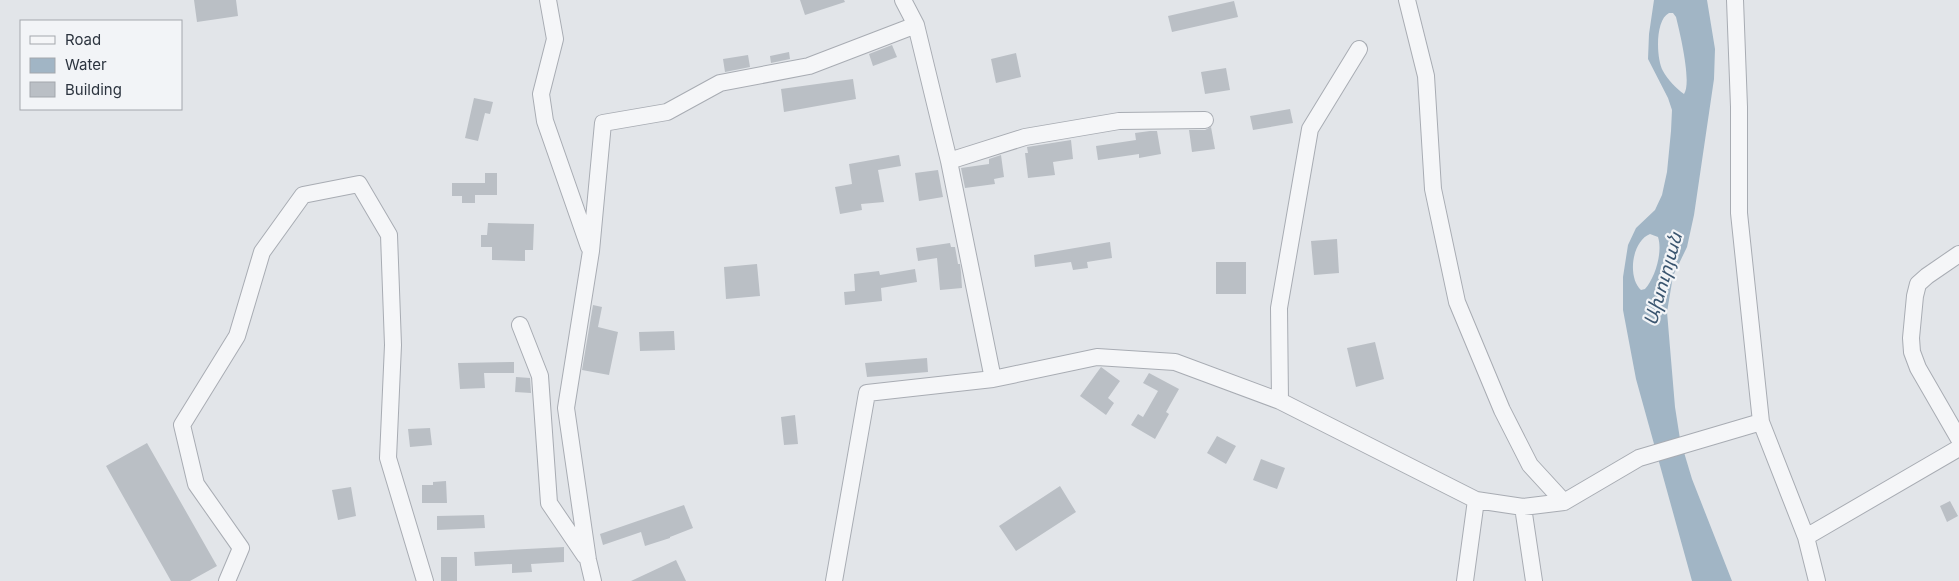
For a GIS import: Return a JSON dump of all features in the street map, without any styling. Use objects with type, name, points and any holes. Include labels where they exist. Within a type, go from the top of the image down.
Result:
[{"type":"street","points":[[548,0],[556,39],[541,94],[545,121],[591,251]]},
{"type":"street","points":[[903,0],[916,25],[949,161],[993,379]]},
{"type":"street","points":[[1407,0],[1426,76],[1434,189],[1457,302],[1502,410],[1530,465],[1564,502]]},
{"type":"street","points":[[1735,0],[1739,107],[1739,213],[1761,422],[1806,537],[1817,581]]},
{"type":"street","points":[[593,581],[588,560],[566,408],[591,251],[603,123],[667,112],[720,83],[809,66],[916,25]]},
{"type":"street","points":[[1280,401],[1279,308],[1310,129],[1358,49]]},
{"type":"street","points":[[949,161],[1025,137],[1119,121],[1205,120]]},
{"type":"street","points":[[227,581],[241,548],[196,484],[182,425],[237,336],[262,252],[303,195],[359,184],[389,235],[393,344],[388,458],[425,581]]},
{"type":"street","points":[[1959,254],[1926,276],[1918,284],[1911,338],[1912,352],[1918,368],[1959,439]]},
{"type":"street","points":[[520,325],[540,376],[549,503],[588,560]]},
{"type":"street","points":[[834,581],[867,393],[993,379],[1097,357],[1175,362],[1280,401],[1476,500],[1523,507],[1564,502],[1639,458],[1735,428],[1761,422]]},
{"type":"street","points":[[1806,537],[1959,448]]},
{"type":"street","points":[[1465,581],[1476,500]]},
{"type":"street","points":[[1523,507],[1534,581]]},
{"type":"water","name":"Ախուրյան","points":[[1654,0],[1707,0],[1715,49],[1714,79],[1694,215],[1687,247],[1673,276],[1667,312],[1675,407],[1680,439],[1692,479],[1732,581],[1692,581],[1636,379],[1623,310],[1623,277],[1628,245],[1636,228],[1655,210],[1662,195],[1667,172],[1671,131],[1672,110],[1648,59],[1649,34]],"holes":[[[1669,13],[1673,13],[1676,17],[1682,45],[1687,80],[1684,94],[1672,84],[1665,74],[1659,57],[1659,31],[1664,17]],[[1650,234],[1658,237],[1659,257],[1649,284],[1645,289],[1641,290],[1634,277],[1634,260],[1639,244]]]},
{"type":"building","points":[[194,0],[236,0],[238,16],[197,22]]},
{"type":"building","points":[[800,0],[844,0],[845,2],[805,15]]},
{"type":"building","points":[[1234,1],[1238,17],[1172,32],[1168,16]]},
{"type":"building","points":[[892,45],[897,57],[873,66],[869,54]]},
{"type":"building","points":[[789,52],[790,59],[771,63],[770,56]]},
{"type":"building","points":[[1016,53],[1021,77],[996,83],[991,59]]},
{"type":"building","points":[[748,55],[750,67],[725,72],[723,59]]},
{"type":"building","points":[[1226,68],[1230,90],[1205,94],[1201,72]]},
{"type":"building","points":[[853,79],[856,99],[784,112],[781,89]]},
{"type":"building","points":[[474,98],[493,102],[490,114],[485,113],[478,141],[465,138]]},
{"type":"building","points":[[1290,109],[1293,123],[1253,130],[1250,116]]},
{"type":"building","points":[[1211,127],[1215,149],[1192,152],[1189,130],[1205,130]]},
{"type":"building","points":[[1157,131],[1161,154],[1139,158],[1139,154],[1098,160],[1096,146],[1136,140],[1135,133]]},
{"type":"building","points":[[1071,140],[1073,159],[1053,162],[1055,175],[1028,178],[1025,153],[1028,153],[1027,147]]},
{"type":"building","points":[[899,155],[901,166],[878,170],[884,202],[861,204],[862,210],[840,214],[835,187],[852,184],[849,164]]},
{"type":"building","points":[[1001,155],[1004,177],[994,179],[995,184],[965,188],[961,168],[989,164],[989,159]]},
{"type":"building","points":[[938,170],[943,197],[919,201],[915,173]]},
{"type":"building","points":[[485,173],[497,173],[497,195],[475,195],[475,203],[462,203],[462,196],[452,196],[452,183],[485,183]]},
{"type":"building","points":[[488,223],[534,224],[533,250],[525,250],[525,261],[492,260],[492,247],[481,247],[481,235],[487,235]]},
{"type":"building","points":[[1337,239],[1339,273],[1314,275],[1311,241]]},
{"type":"building","points":[[1110,242],[1112,258],[1087,262],[1088,268],[1073,270],[1071,262],[1035,267],[1034,255]]},
{"type":"building","points":[[950,243],[951,247],[955,247],[958,264],[960,264],[962,288],[940,290],[937,258],[918,261],[916,248]]},
{"type":"building","points":[[1216,262],[1246,262],[1246,294],[1216,294]]},
{"type":"building","points":[[757,264],[760,296],[726,299],[724,267]]},
{"type":"building","points":[[915,269],[917,282],[881,288],[882,301],[845,305],[844,292],[855,291],[854,274],[879,271],[880,275]]},
{"type":"building","points":[[593,305],[602,307],[598,327],[618,332],[609,375],[582,370]]},
{"type":"building","points":[[674,331],[675,350],[640,351],[639,332]]},
{"type":"building","points":[[1375,342],[1384,379],[1356,387],[1347,348]]},
{"type":"building","points":[[927,358],[928,372],[867,377],[865,363]]},
{"type":"building","points":[[514,362],[514,373],[484,373],[485,388],[460,389],[458,363]]},
{"type":"building","points":[[1101,367],[1120,381],[1108,398],[1114,403],[1106,415],[1080,396]]},
{"type":"building","points":[[1149,373],[1179,389],[1166,412],[1169,414],[1155,439],[1131,425],[1138,414],[1143,417],[1158,391],[1143,383]]},
{"type":"building","points":[[516,377],[530,378],[531,393],[515,392]]},
{"type":"building","points":[[795,415],[798,444],[784,445],[781,417]]},
{"type":"building","points":[[430,428],[432,445],[410,447],[408,429]]},
{"type":"building","points":[[1217,436],[1236,446],[1226,464],[1207,453]]},
{"type":"building","points":[[147,443],[217,566],[190,581],[171,581],[106,466]]},
{"type":"building","points":[[1261,459],[1285,468],[1277,489],[1253,480]]},
{"type":"building","points":[[446,481],[447,503],[422,503],[422,485],[433,485],[433,482]]},
{"type":"building","points":[[1060,486],[1076,512],[1016,551],[999,526]]},
{"type":"building","points":[[351,487],[356,516],[338,520],[332,490]]},
{"type":"building","points":[[1950,501],[1958,516],[1947,522],[1940,506]]},
{"type":"building","points":[[684,505],[693,528],[645,546],[641,532],[603,545],[600,534]]},
{"type":"building","points":[[484,515],[485,528],[437,530],[437,516]]},
{"type":"building","points":[[564,547],[564,562],[531,564],[532,572],[512,573],[512,564],[475,566],[474,552]]},
{"type":"building","points":[[441,557],[457,557],[457,581],[441,581]]},
{"type":"building","points":[[676,560],[686,581],[631,581]]}]
